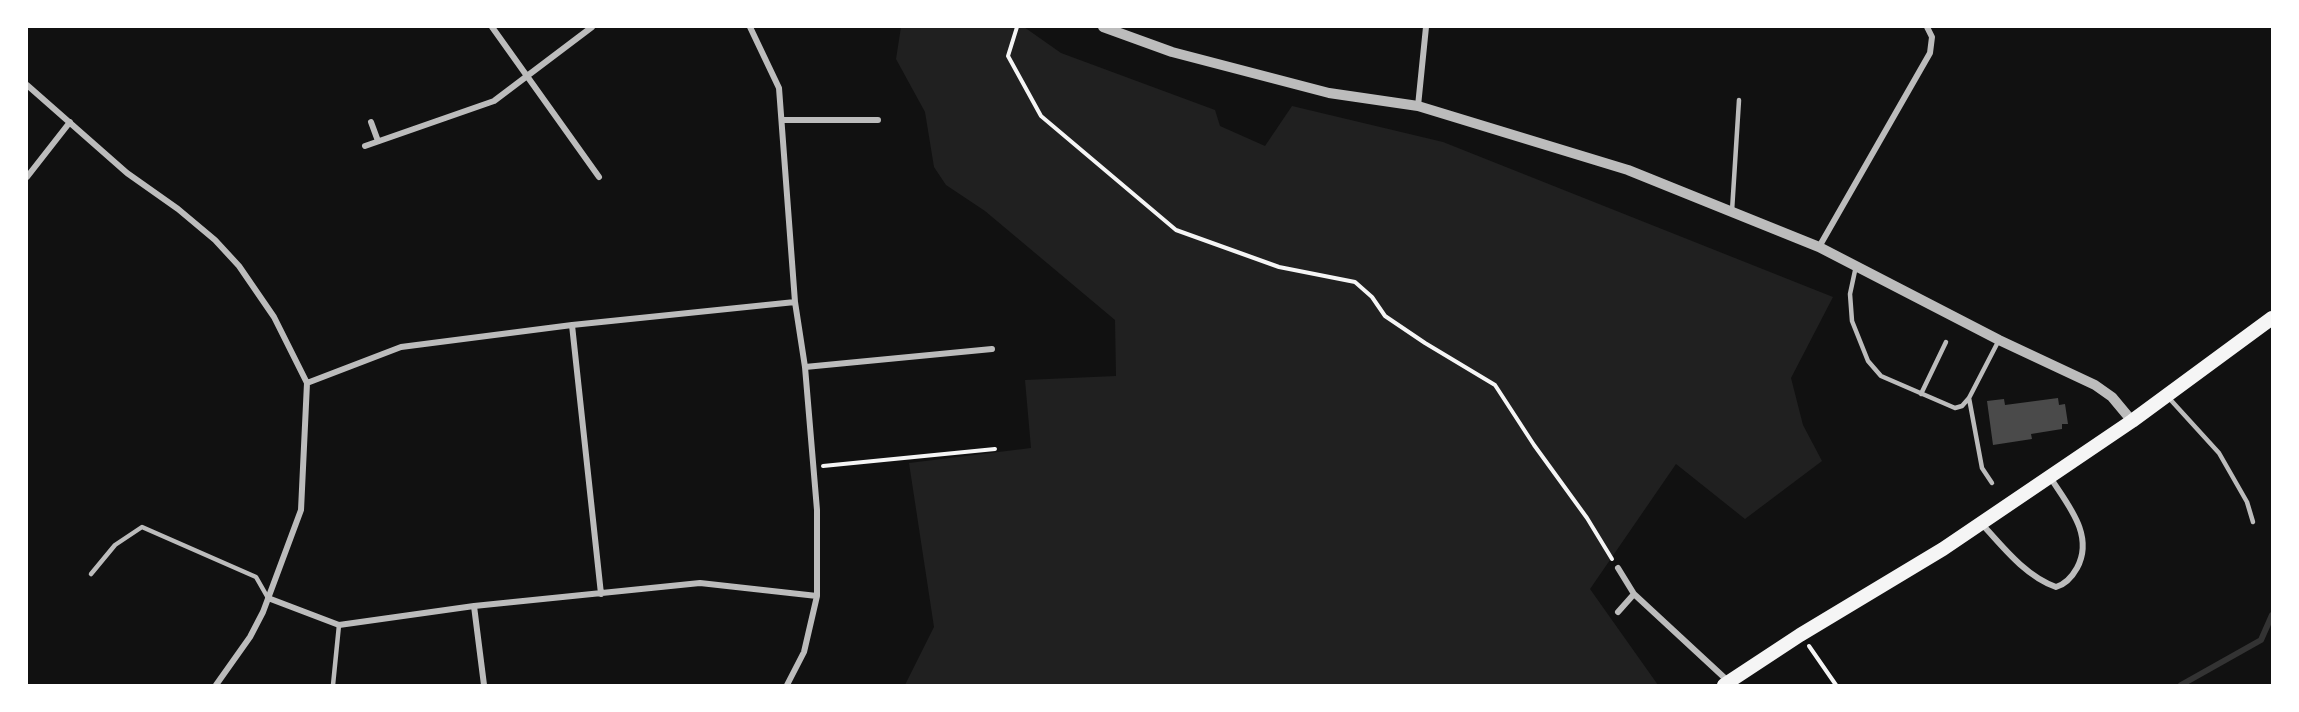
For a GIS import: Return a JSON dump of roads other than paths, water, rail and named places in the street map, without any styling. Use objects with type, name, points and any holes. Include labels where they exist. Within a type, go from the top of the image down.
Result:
[{"type":"main road","points":[[1727,684],[1800,634],[1942,549],[2132,421],[2272,318]]},
{"type":"street","points":[[492,27],[599,177]]},
{"type":"street","points":[[365,146],[494,100],[592,27]]},
{"type":"street","points":[[750,27],[779,88],[795,302],[805,367],[818,510],[817,596],[804,652],[787,685]]},
{"type":"street","points":[[1103,27],[1172,52],[1329,93],[1418,106],[1628,170],[1819,247],[1999,340],[2095,385],[2112,397],[2132,421]]},
{"type":"street","points":[[1418,106],[1426,27]]},
{"type":"street","points":[[1819,247],[1929,53],[1932,37],[1927,27]]},
{"type":"street","points":[[27,85],[127,172],[197,225],[231,257],[274,317],[306,383],[301,510],[268,598],[250,637],[216,685]]},
{"type":"street","points":[[783,120],[878,120]]},
{"type":"street","points":[[27,177],[70,122]]},
{"type":"street","points":[[371,122],[378,141]]},
{"type":"street","points":[[306,383],[401,347],[572,325],[795,302]]},
{"type":"street","points":[[572,325],[601,594]]},
{"type":"street","points":[[805,367],[992,348]]},
{"type":"street","points":[[1980,523],[2021,566],[2037,577],[2056,586],[2066,582],[2073,576],[2081,561],[2083,541],[2075,517],[2049,476]]},
{"type":"street","points":[[1618,568],[1634,594],[1727,684]]},
{"type":"street","points":[[268,598],[339,625],[474,606],[700,583],[817,596]]},
{"type":"street","points":[[1617,612],[1634,594]]},
{"type":"street","points":[[474,606],[484,685]]},
{"type":"lane","points":[[1732,211],[1739,100]]},
{"type":"lane","points":[[1857,266],[1850,294],[1852,321],[1869,361],[1881,376],[1955,408],[1962,406],[1969,398],[1999,340]]},
{"type":"lane","points":[[1921,394],[1946,342]]},
{"type":"lane","points":[[2166,395],[2219,453],[2247,502],[2253,522]]},
{"type":"lane","points":[[1969,398],[1982,468],[1992,483]]},
{"type":"lane","points":[[91,574],[116,545],[142,527],[256,577],[268,598]]},
{"type":"lane","points":[[333,685],[339,625]]},
{"type":"waterway","points":[[2181,685],[2261,640],[2272,615]]}]
